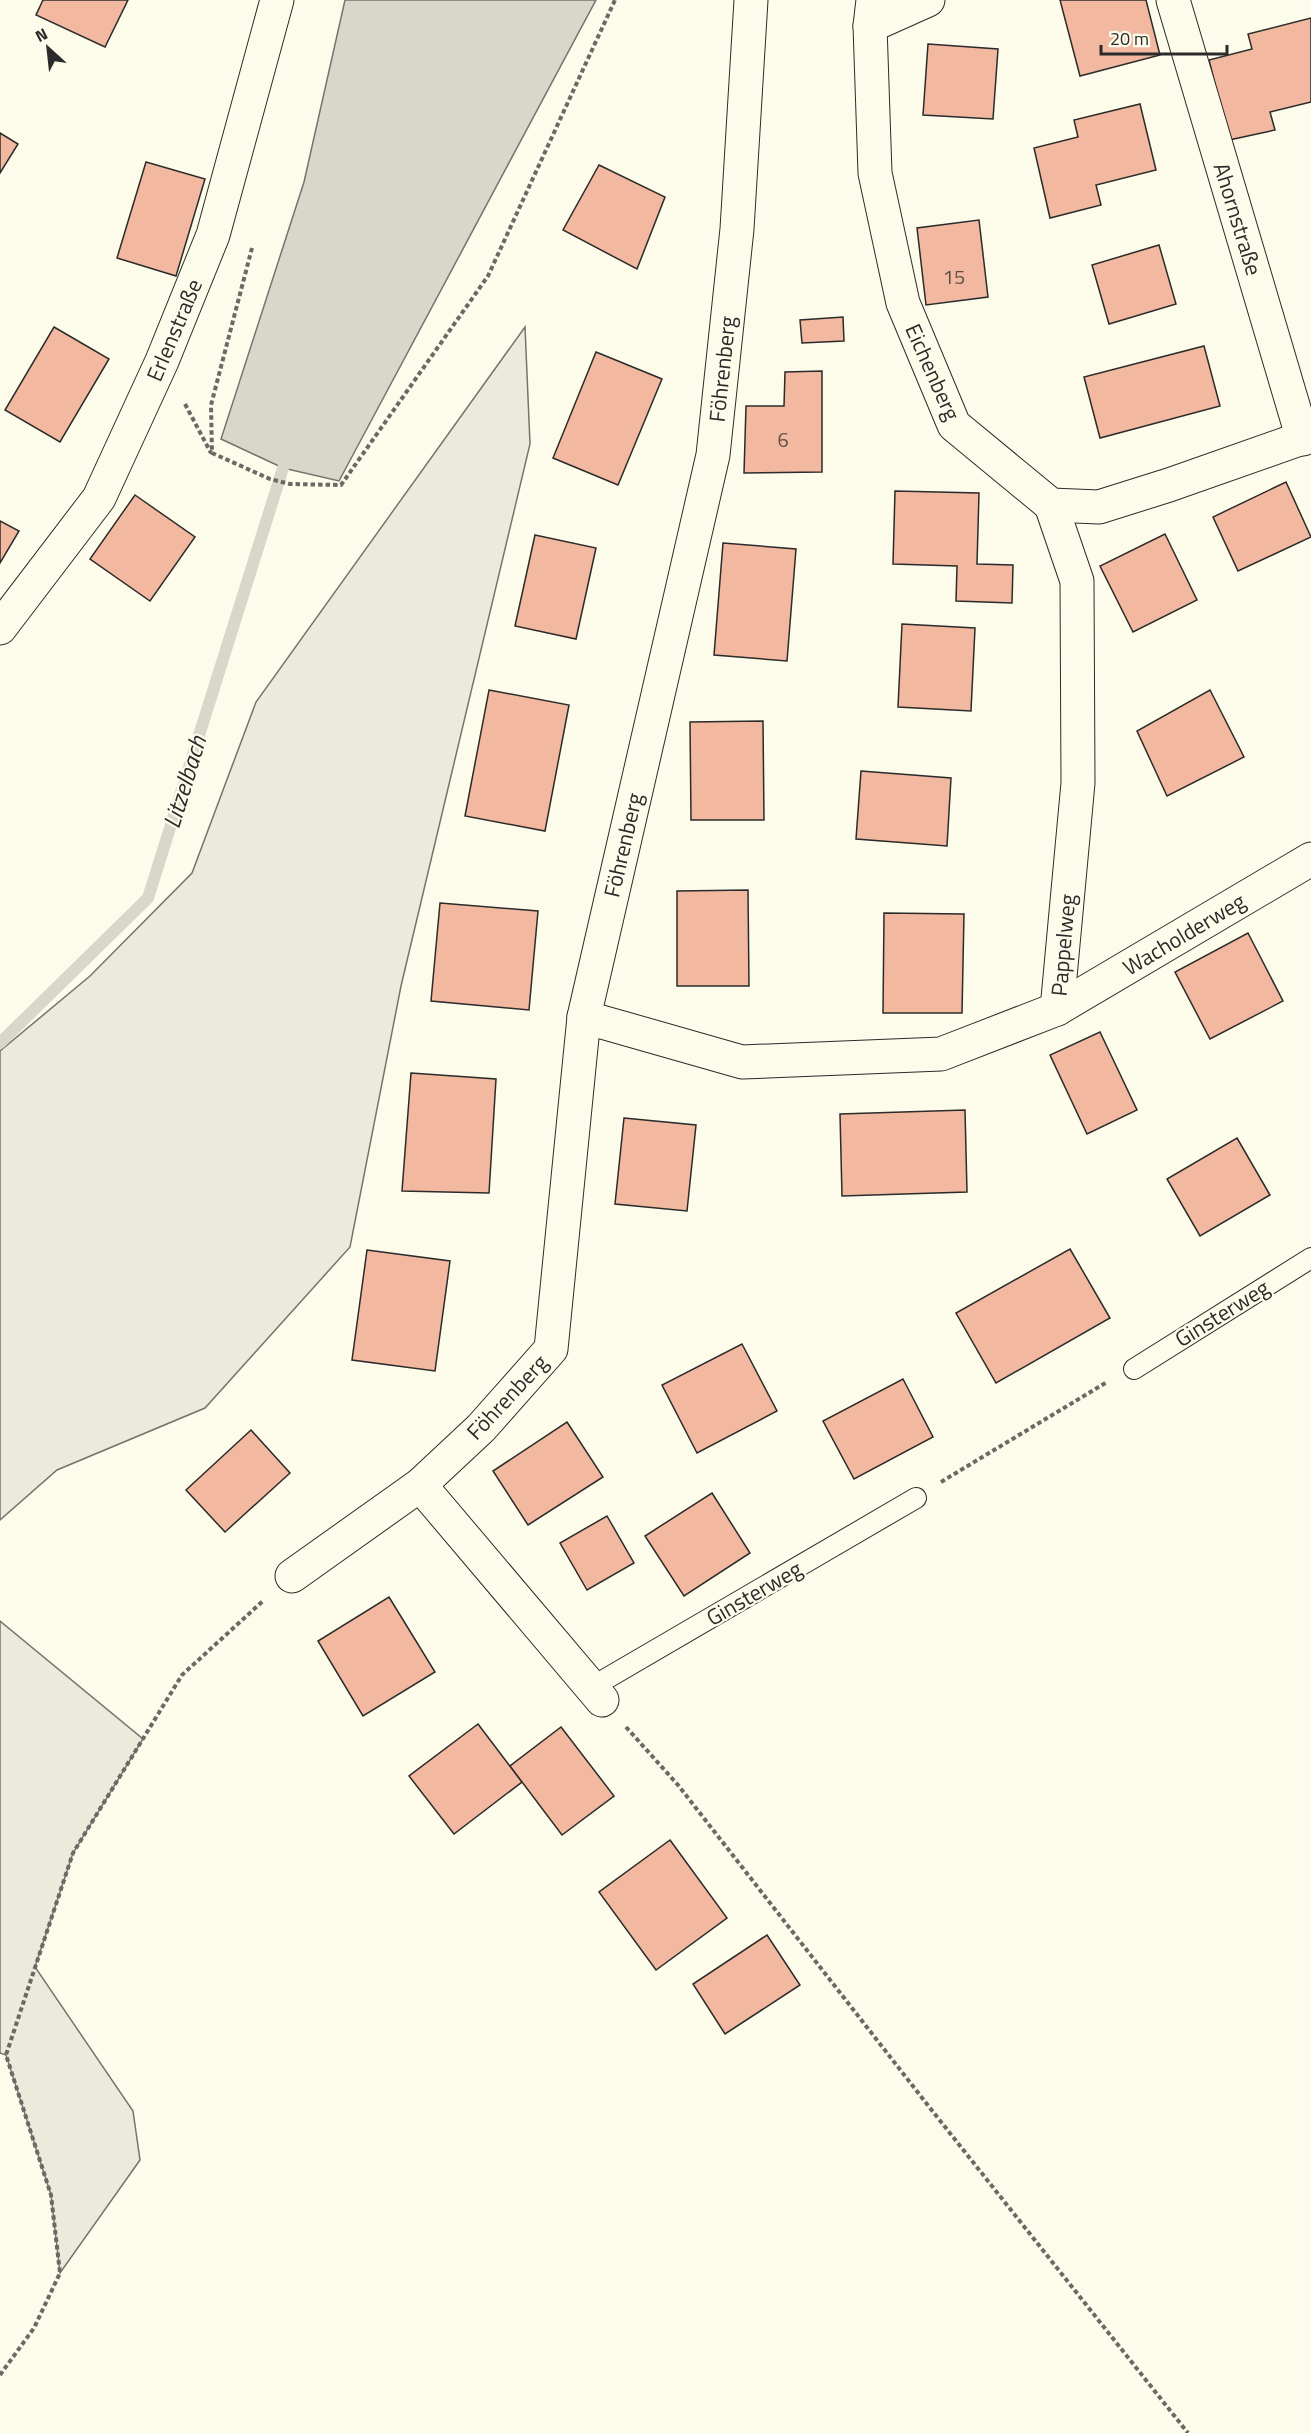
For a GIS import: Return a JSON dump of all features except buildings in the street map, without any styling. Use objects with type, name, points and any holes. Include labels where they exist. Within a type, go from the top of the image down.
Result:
[{"type":"street","name":"Erlenstraße","points":[[0,628],[99,498],[162,361],[213,235],[277,0]]},
{"type":"street","points":[[872,13],[928,0]]},
{"type":"street","name":"Ahornstraße","points":[[1173,0],[1307,437]]},
{"type":"street","name":"Föhrenberg","points":[[292,1576],[420,1485],[480,1428],[551,1349],[584,1017],[713,455],[737,229],[748,2]]},
{"type":"street","name":"Eichenberg","points":[[872,13],[875,173],[903,303],[954,425],[1051,505]]},
{"type":"street","points":[[1051,505],[1099,507],[1307,437]]},
{"type":"street","name":"Pappelweg","points":[[584,1017],[742,1062],[941,1054],[1057,1009],[1078,783],[1077,581],[1051,505]]},
{"type":"street","name":"Wacholderweg","points":[[1057,1009],[1311,859]]},
{"type":"street","points":[[420,1485],[597,1694]]},
{"type":"lane","name":"Ginsterweg","points":[[1134,1369],[1311,1258]]},
{"type":"lane","name":"Ginsterweg","points":[[597,1694],[916,1498]]},
{"type":"path","points":[[162,361],[212,453],[270,479],[290,484],[340,485],[488,276],[615,0]]},
{"type":"path","points":[[212,453],[211,405],[253,243]]},
{"type":"path","points":[[916,1498],[1108,1381]]},
{"type":"path","points":[[0,2375],[34,2328],[60,2273],[51,2195],[6,2055],[73,1853],[182,1675],[292,1576]]},
{"type":"path","points":[[597,1694],[678,1785],[937,2117],[1188,2433]]},
{"type":"shaded area","points":[[345,0],[596,0],[339,481],[283,468],[221,439],[304,182]]},
{"type":"shaded area","points":[[525,327],[530,444],[401,986],[350,1247],[205,1408],[57,1470],[0,1520],[0,1051],[90,976],[192,873],[256,702]]},
{"type":"shaded area","points":[[0,1621],[143,1739],[73,1853],[35,1967],[133,2111],[140,2160],[60,2273],[51,2195],[6,2055],[0,2053]]},
{"type":"waterway","name":"Litzelbach","points":[[0,1043],[148,898],[283,468]]}]
